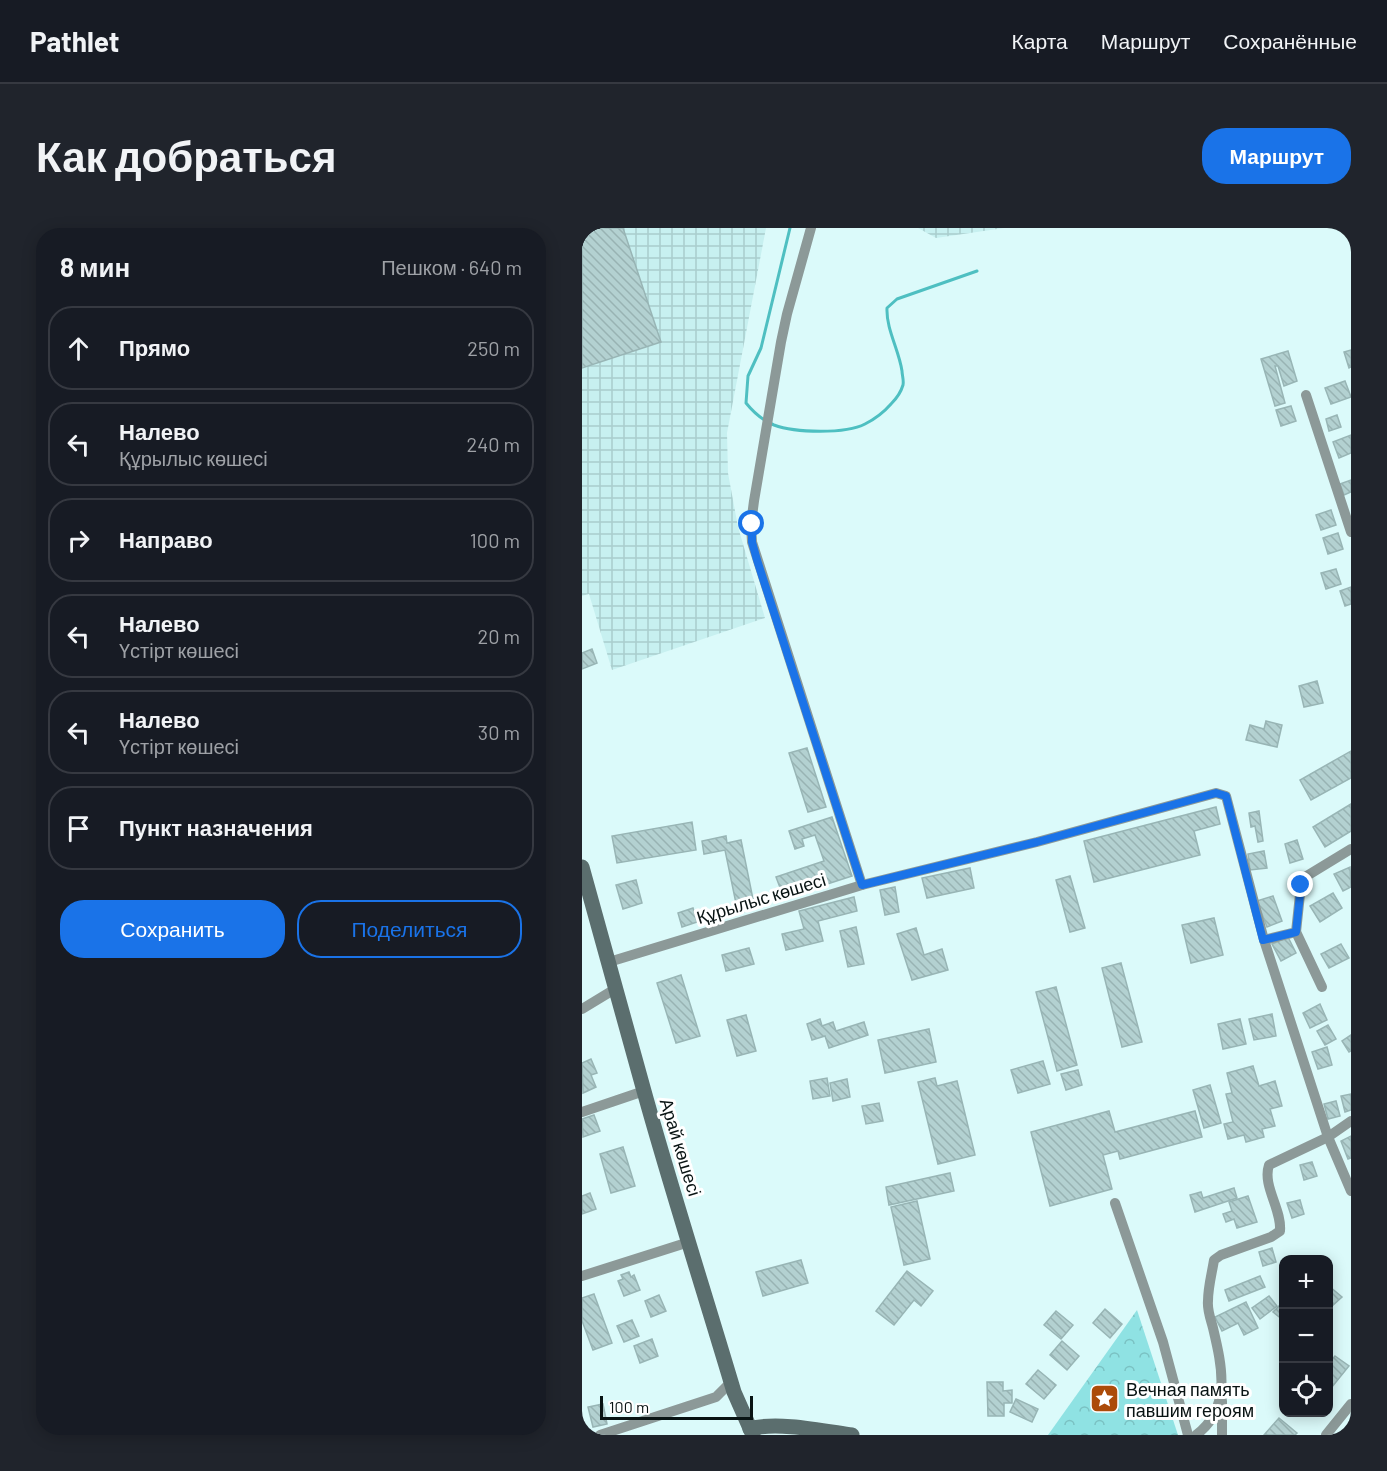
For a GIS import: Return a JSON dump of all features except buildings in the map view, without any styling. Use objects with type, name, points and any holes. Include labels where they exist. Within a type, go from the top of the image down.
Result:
[{"type":"main road","name":"Арай көшесі","points":[[582,867],[644,1091],[731,1383],[751,1432]]},
{"type":"main road","points":[[751,1432],[761,1426],[778,1426],[852,1435]]},
{"type":"street","points":[[812,228],[781,342],[754,501],[752,542],[862,885]]},
{"type":"street","points":[[1306,395],[1351,532]]},
{"type":"street","name":"Құрылыс көшесі","points":[[609,962],[862,885],[1037,842],[1216,793],[1226,796],[1263,940]]},
{"type":"street","points":[[1322,987],[1296,932],[1301,885],[1305,877],[1351,849]]},
{"type":"street","points":[[1296,932],[1263,940],[1328,1137],[1351,1191]]},
{"type":"street","points":[[582,1009],[615,989]]},
{"type":"street","points":[[582,1112],[644,1091]]},
{"type":"street","points":[[1222,1435],[1220,1357],[1207,1303],[1214,1260],[1221,1255],[1271,1237],[1280,1231],[1281,1223],[1267,1171],[1269,1165],[1328,1137],[1351,1121]]},
{"type":"street","points":[[1115,1203],[1163,1342],[1188,1435]]},
{"type":"street","points":[[582,1276],[689,1242]]},
{"type":"street","points":[[600,1435],[716,1397],[731,1383]]},
{"type":"street","points":[[1196,1435],[1206,1428],[1218,1407],[1222,1394]]},
{"type":"street","points":[[1326,1435],[1351,1404]]},
{"type":"shaded area","points":[[582,228],[766,228],[727,433],[728,473],[738,527],[765,618],[612,670],[589,594],[582,596]]},
{"type":"shaded area","points":[[918,228],[1004,228],[936,238]]},
{"type":"green space","points":[[1137,1310],[1178,1435],[1048,1435]]},
{"type":"waterway","points":[[790,228],[761,348],[748,376],[746,403],[762,418],[783,428],[820,431],[846,430],[865,424],[879,415],[896,398],[903,383],[900,363],[888,324],[887,308],[897,299],[977,271]]},
{"type":"place","name":"Вечная память павшим героям","points":[[1105,1399]]},
{"type":"route","points":[[752,524],[752,542],[757,560],[862,885],[1037,842],[1216,793],[1226,796],[1263,940],[1296,932],[1301,885]]}]
